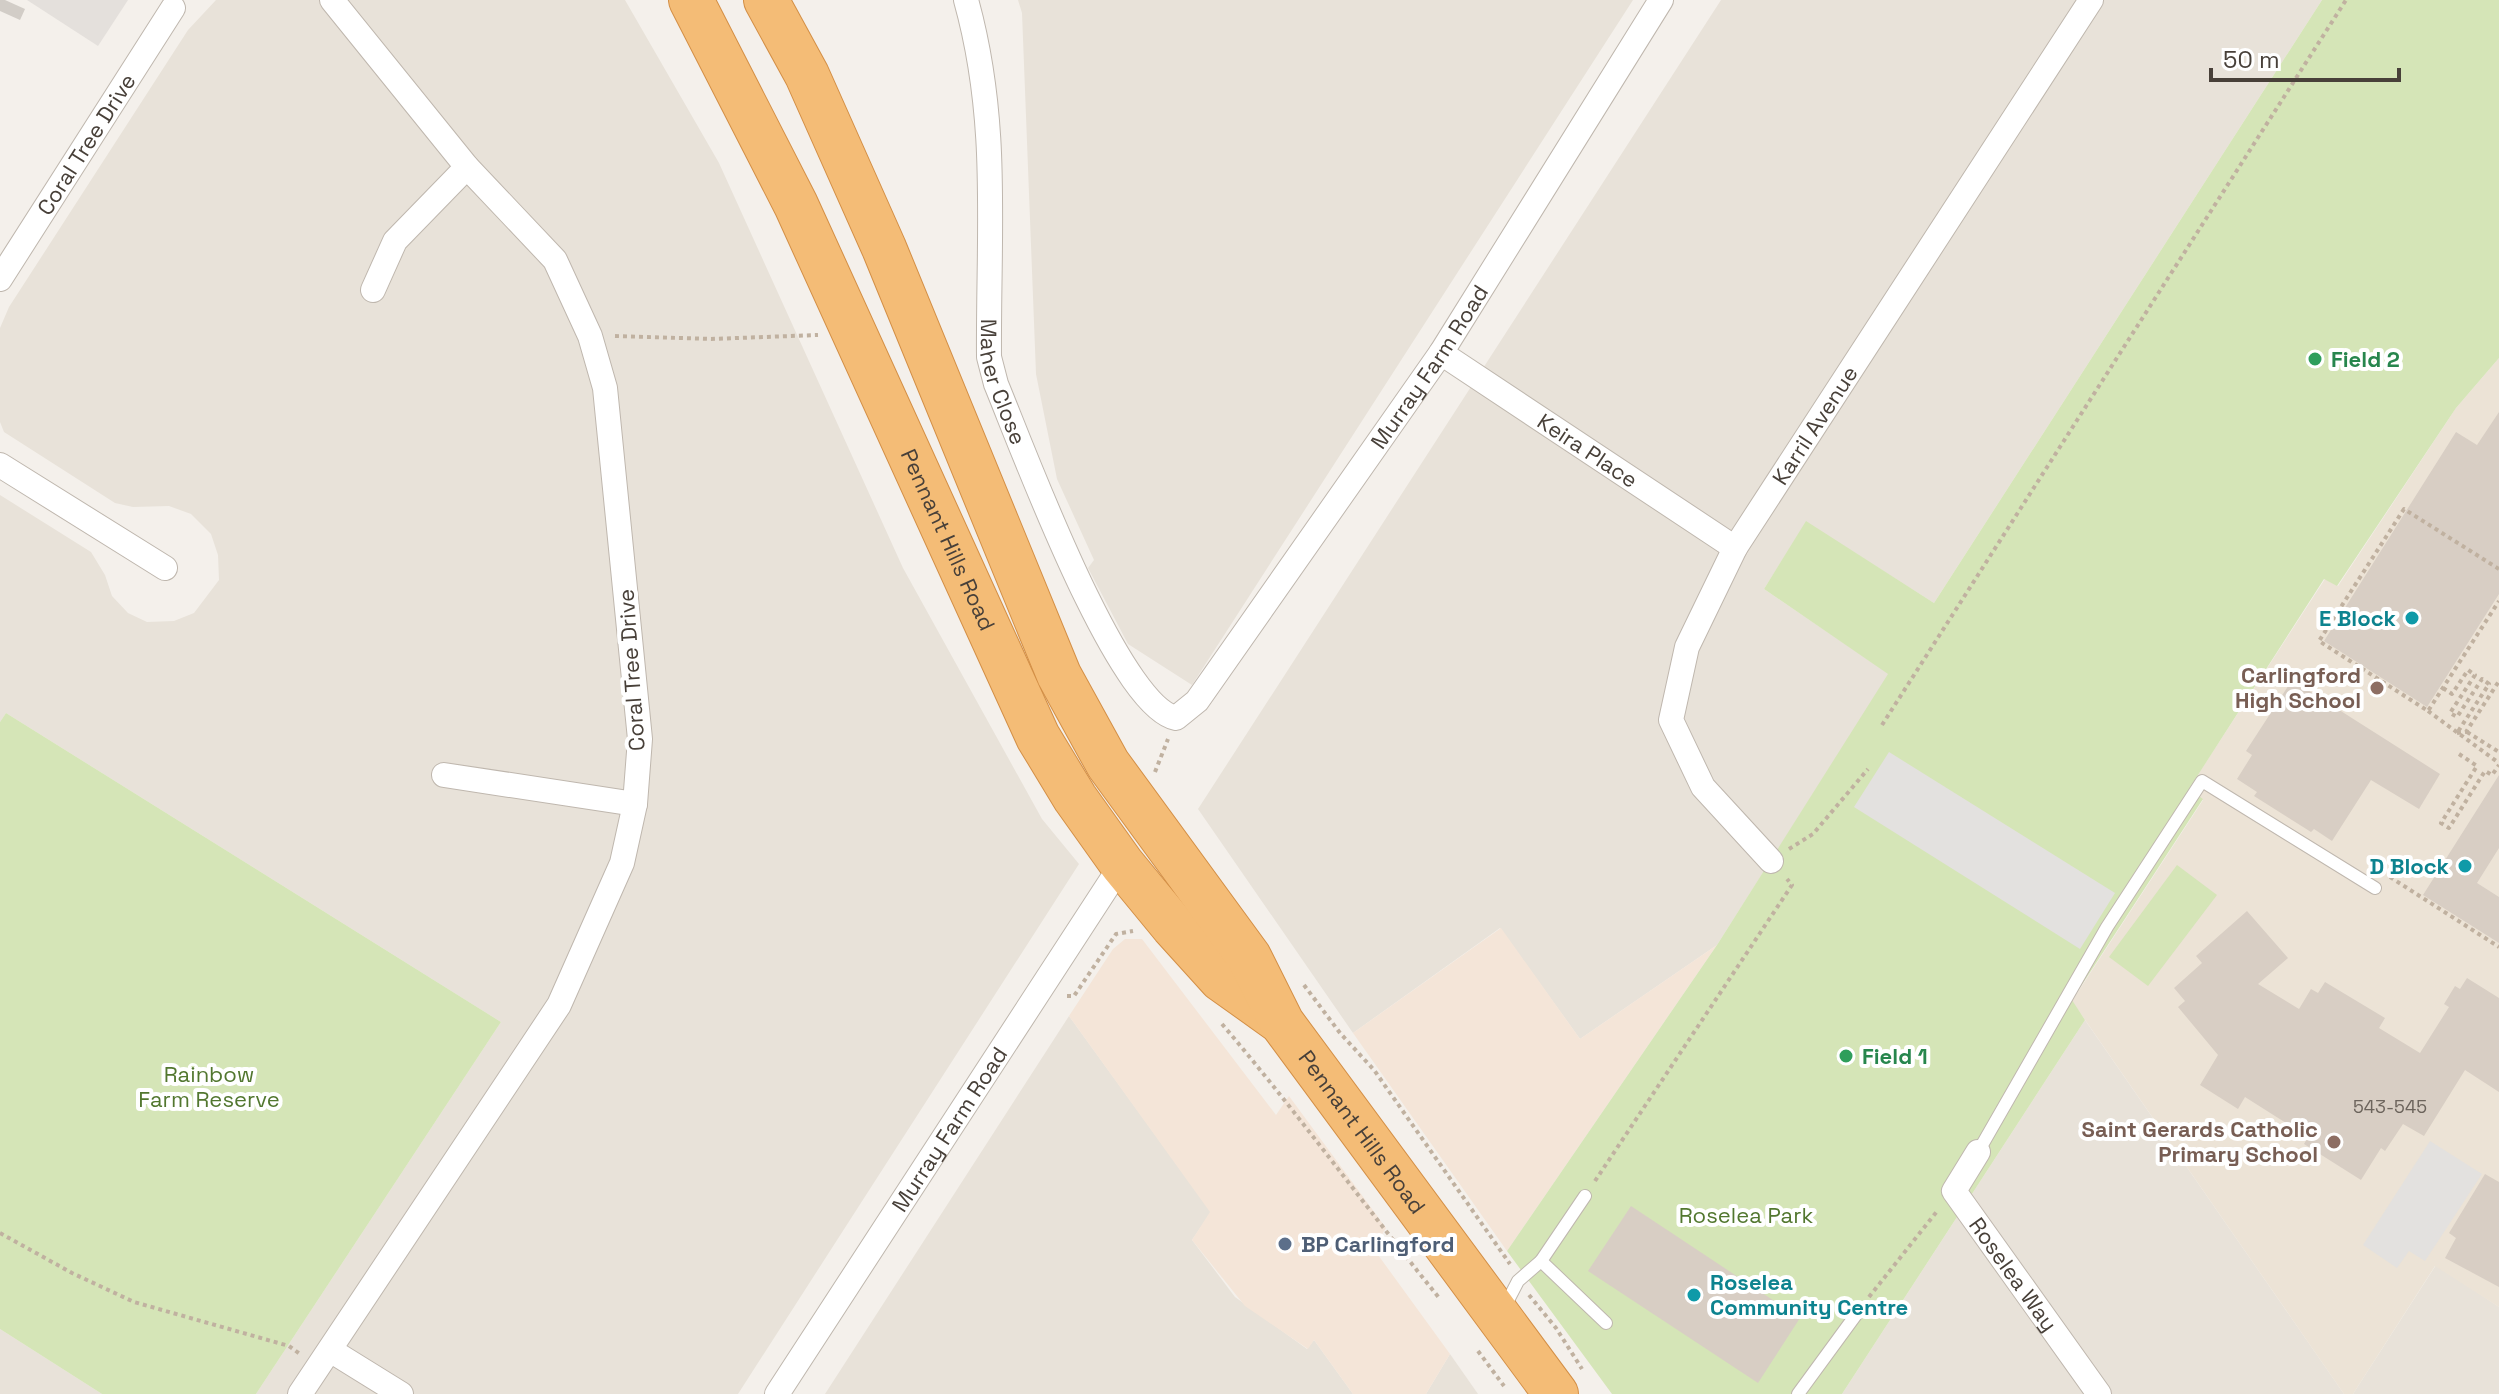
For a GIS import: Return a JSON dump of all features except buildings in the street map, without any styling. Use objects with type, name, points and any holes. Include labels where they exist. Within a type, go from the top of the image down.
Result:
[{"type":"highway","name":"Pennant Hills Road","points":[[691,0],[796,205],[1010,682],[1075,798],[1122,864],[1221,979],[1282,1023]]},
{"type":"highway","name":"Pennant Hills Road","points":[[766,0],[807,75],[884,248],[1034,618],[1108,764],[1249,957],[1282,1023],[1498,1315],[1569,1382]]},
{"type":"highway","points":[[1108,764],[1114,806],[1131,836],[1130,850],[1122,864]]},
{"type":"street","name":"Coral Tree Drive","points":[[300,1394],[559,1005],[622,863],[635,804],[640,739],[605,388],[590,336],[555,260],[467,167],[332,0]]},
{"type":"street","name":"Maher Close","points":[[966,0],[981,56],[992,162],[989,357],[996,384],[1071,564],[1113,647],[1152,704],[1162,714],[1176,718]]},
{"type":"street","name":"Murray Farm Road","points":[[1176,718],[1197,701],[1441,353],[1661,0]]},
{"type":"street","name":"Karril Avenue","points":[[1771,861],[1703,787],[1671,720],[1687,647],[1735,548],[2091,0]]},
{"type":"street","name":"Coral Tree Drive","points":[[0,279],[173,8]]},
{"type":"street","points":[[373,290],[395,241],[467,167]]},
{"type":"street","name":"Keira Place","points":[[1441,353],[1735,548]]},
{"type":"street","points":[[0,465],[165,568]]},
{"type":"street","points":[[444,775],[635,804]]},
{"type":"street","name":"Murray Farm Road","points":[[777,1394],[1122,864]]},
{"type":"street","points":[[1954,1191],[1978,1152]]},
{"type":"street","name":"Roselea Way","points":[[1954,1191],[2099,1394]]},
{"type":"street","points":[[324,1358],[401,1394]]},
{"type":"lane","points":[[1978,1152],[2107,927],[2202,781],[2375,888]]},
{"type":"lane","points":[[1498,1315],[1541,1261],[1585,1196]]},
{"type":"lane","points":[[1541,1261],[1606,1323]]},
{"type":"lane","points":[[1798,1394],[1858,1312]]},
{"type":"path","points":[[1882,725],[2346,0]]},
{"type":"path","points":[[590,336],[711,339],[825,335]]},
{"type":"path","points":[[2459,754],[2477,766],[2441,823],[2449,828],[2485,771],[2492,775],[2499,764],[2428,711],[2319,641],[2404,509],[2499,569]]},
{"type":"path","points":[[2428,711],[2499,601]]},
{"type":"path","points":[[2443,688],[2452,694],[2468,670],[2475,675],[2450,713],[2457,717],[2482,679],[2489,684],[2457,733]]},
{"type":"path","points":[[2466,732],[2499,681]]},
{"type":"path","points":[[1153,777],[1176,718]]},
{"type":"path","points":[[2457,733],[2466,732],[2499,752]]},
{"type":"path","points":[[1585,1196],[1792,885],[1771,861],[1813,834],[1868,769]]},
{"type":"path","points":[[2375,888],[2384,874],[2499,947]]},
{"type":"path","points":[[1035,998],[1074,996],[1116,934],[1141,929]]},
{"type":"path","points":[[1303,984],[1340,1033],[1374,1070],[1502,1248],[1498,1315],[1510,1394]]},
{"type":"path","points":[[1214,1014],[1286,1099],[1389,1238],[1445,1305]]},
{"type":"path","points":[[1858,1312],[1954,1191]]},
{"type":"path","points":[[0,1233],[72,1273],[134,1302],[324,1358]]},
{"type":"path","points":[[1498,1315],[1556,1328],[1569,1382]]},
{"type":"shaded area","points":[[27,0],[128,0],[98,46]]},
{"type":"shaded area","points":[[216,0],[625,0],[719,163],[903,568],[1042,819],[1079,864],[738,1394],[256,1394],[501,1022],[6,713],[0,722],[0,495],[91,552],[105,575],[112,596],[128,613],[147,622],[174,621],[194,613],[219,580],[218,555],[211,534],[191,514],[169,506],[133,507],[115,503],[4,432],[0,422],[0,328],[9,307],[188,30]]},
{"type":"shaded area","points":[[1018,0],[1633,0],[1192,685],[1128,644],[1088,568],[1094,560],[1057,479],[1036,374],[1022,13]]},
{"type":"shaded area","points":[[1721,0],[2322,0],[1934,603],[1806,522],[1764,589],[1889,674],[1717,945],[1580,1039],[1500,928],[1353,1033],[1198,809]]},
{"type":"shaded area","name":"Saint Gerards Catholic Primary School","points":[[2499,358],[2499,1307],[2435,1266],[2353,1394],[2344,1394],[2072,1001],[2203,800],[2188,790],[2325,579],[2338,586],[2456,408]]},
{"type":"shaded area","points":[[1889,752],[2115,893],[2080,949],[1854,807]]},
{"type":"shaded area","points":[[1501,928],[1580,1039],[1717,945],[1507,1251],[1353,1033]]},
{"type":"shaded area","points":[[1125,939],[1142,939],[1276,1115],[1289,1096],[1386,1228],[1373,1248],[1450,1354],[1426,1394],[1353,1394],[1314,1340],[1308,1349],[1245,1306],[1192,1240],[1210,1212],[1069,1016],[1113,949]]},
{"type":"shaded area","points":[[1069,1016],[1211,1212],[1192,1240],[1235,1297],[1307,1349],[1314,1340],[1353,1394],[825,1394]]},
{"type":"shaded area","points":[[2085,1020],[2344,1394],[1842,1394]]},
{"type":"shaded area","points":[[2430,1141],[2482,1174],[2425,1261],[2409,1251],[2397,1268],[2363,1245]]},
{"type":"shaded area","points":[[2436,1265],[2499,1307],[2499,1394],[2353,1394]]},
{"type":"shaded area","points":[[0,1329],[102,1394],[0,1394]]},
{"type":"shaded area","points":[[1450,1354],[1478,1394],[1426,1394]]},
{"type":"green space","name":"Roselea Park","points":[[2322,0],[2499,0],[2499,358],[2456,408],[2337,586],[2324,579],[2189,789],[2203,799],[2072,1000],[2085,1020],[1842,1394],[1612,1394],[1507,1251],[1717,945],[1888,674],[1764,589],[1806,521],[1934,603]]},
{"type":"green space","name":"Rainbow Farm Reserve","points":[[6,713],[501,1022],[256,1394],[102,1394],[0,1329],[0,722]]},
{"type":"green space","points":[[2177,865],[2217,895],[2148,986],[2109,957]]},
{"type":"tunnel","points":[[0,11],[5,0]]},
{"type":"place","name":"Field 2","points":[[2315,359]]},
{"type":"place","name":"E Block","points":[[2412,618]]},
{"type":"place","name":"Carlingford High School","points":[[2377,688]]},
{"type":"place","name":"D Block","points":[[2465,866]]},
{"type":"place","name":"Field 1","points":[[1846,1056]]},
{"type":"place","name":"Saint Gerards Catholic Primary School","points":[[2334,1142]]},
{"type":"place","name":"BP Carlingford","points":[[1285,1244]]},
{"type":"place","name":"Roselea Community Centre","points":[[1694,1295]]}]
